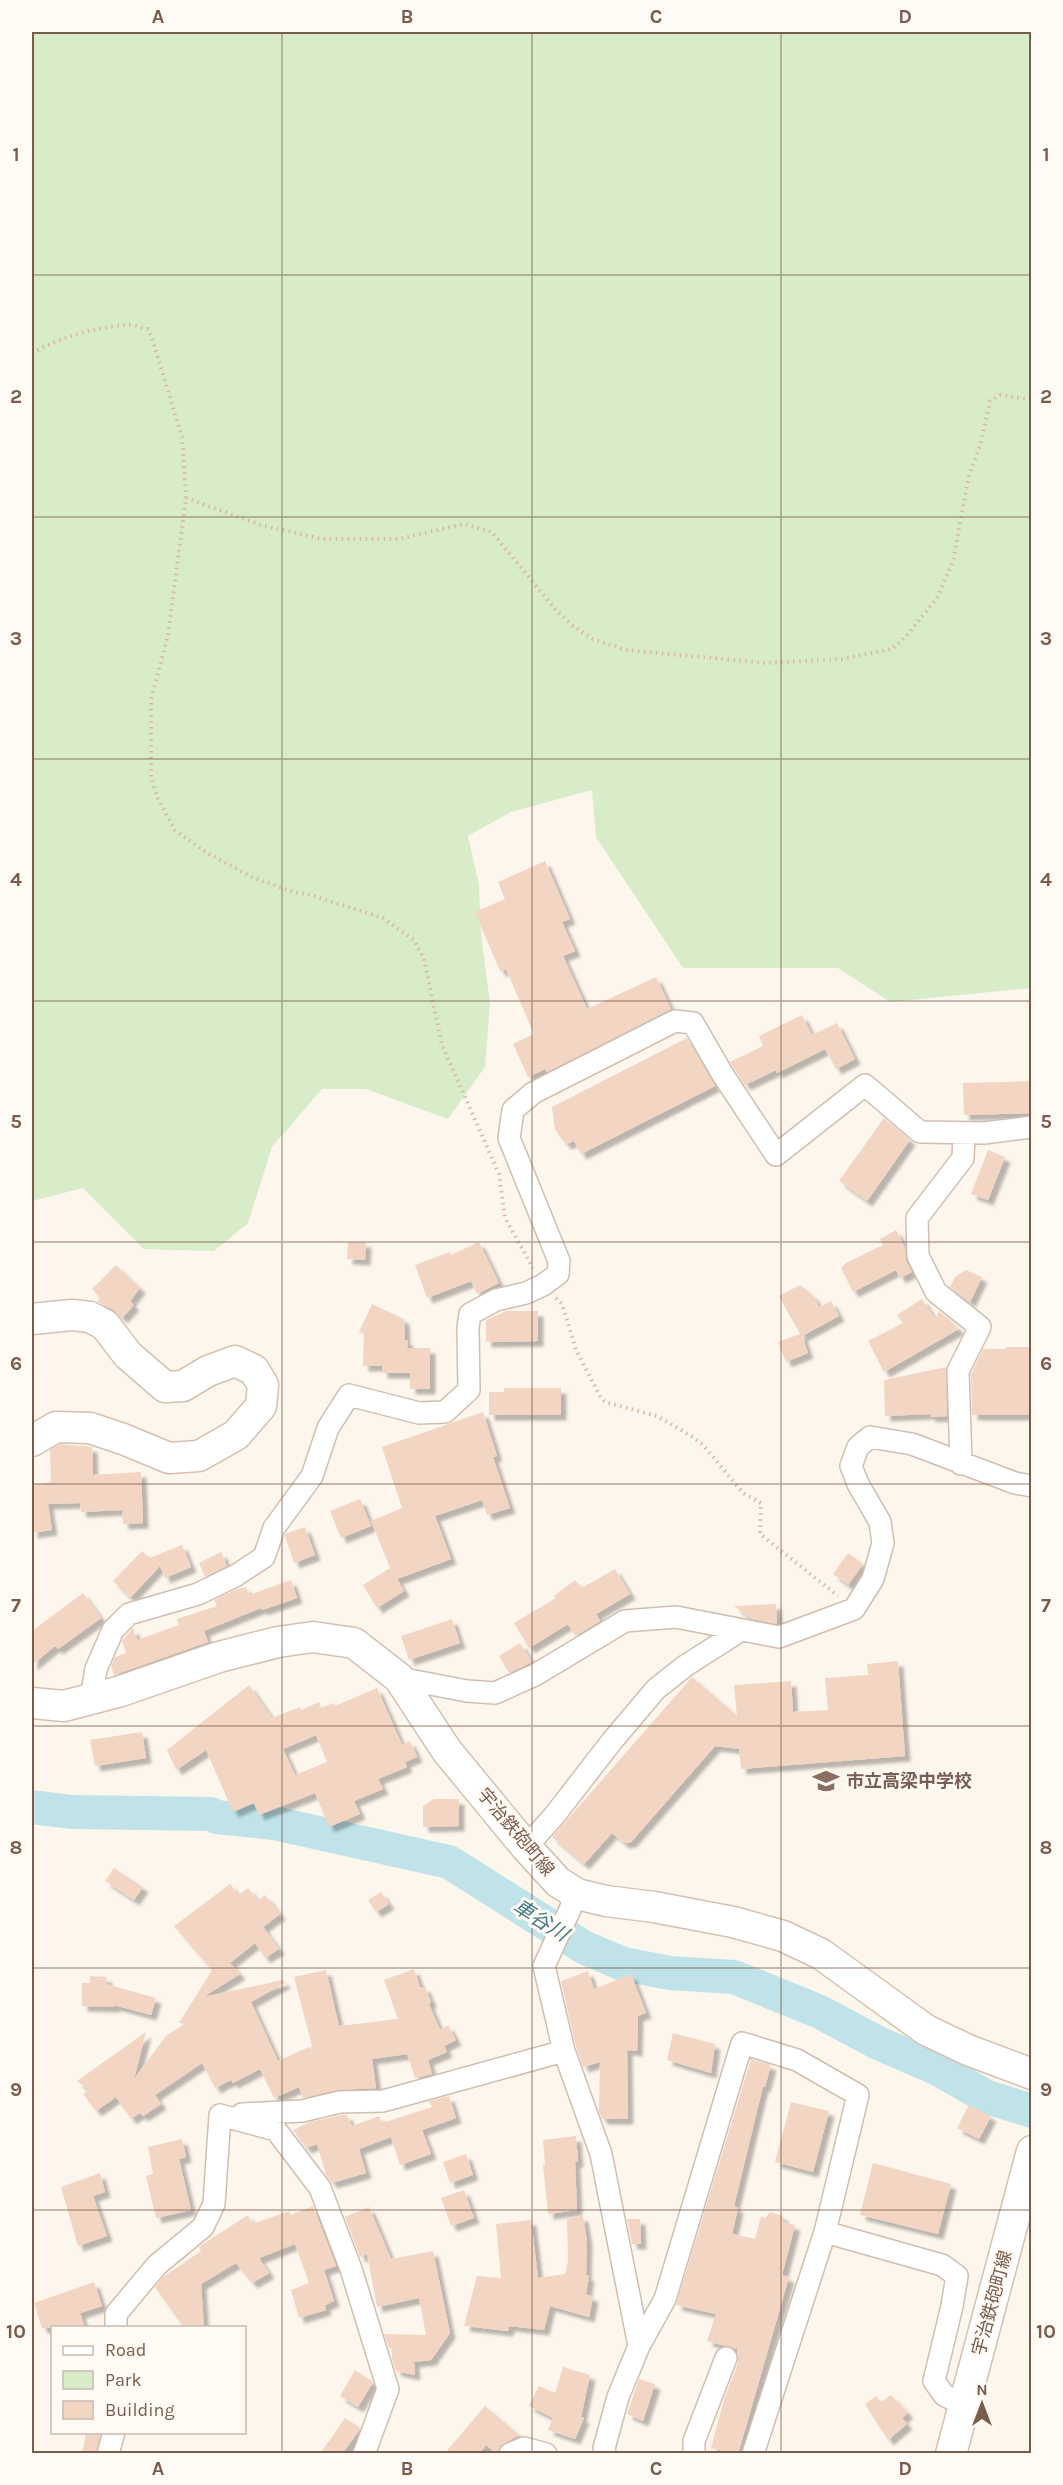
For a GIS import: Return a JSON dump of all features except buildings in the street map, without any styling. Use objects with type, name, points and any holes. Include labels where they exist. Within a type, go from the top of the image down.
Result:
[{"type":"main road","points":[[32,1319],[72,1315],[90,1317],[105,1325],[128,1355],[165,1387],[183,1386],[208,1371],[235,1361],[254,1370],[264,1385],[261,1407],[236,1435],[199,1456],[169,1458],[90,1428],[56,1428],[32,1441]]},
{"type":"main road","name":"宇治鉄砲町線","points":[[32,1703],[64,1706],[121,1691],[219,1656],[278,1642],[313,1637],[354,1643],[399,1678],[447,1751],[574,1901],[606,1901],[654,1907],[733,1922],[783,1936],[821,1954],[926,2030],[968,2050],[1032,2074]]},
{"type":"main road","name":"宇治鉄砲町線","points":[[951,2454],[1032,2151]]},
{"type":"street","points":[[91,1699],[96,1669],[113,1630],[129,1614],[198,1594],[235,1576],[264,1557],[274,1528],[312,1476],[327,1428],[349,1395],[419,1413],[445,1412],[469,1390],[468,1328],[470,1314],[496,1300],[526,1293],[543,1285],[558,1274],[559,1261],[509,1138],[513,1110],[534,1092],[675,1021],[693,1023],[723,1075],[777,1155],[865,1085],[920,1132],[964,1133],[1032,1127]]},
{"type":"street","points":[[962,1464],[958,1371],[980,1327],[936,1292],[918,1256],[917,1218],[963,1158],[964,1133]]},
{"type":"street","points":[[399,1678],[467,1691],[495,1693],[535,1675],[625,1621],[676,1617],[779,1637],[854,1610],[873,1579],[883,1543],[880,1522],[858,1484],[851,1466],[858,1447],[870,1437],[912,1444],[1015,1484],[1032,1485]]},
{"type":"street","points":[[526,1847],[555,1816],[612,1741],[656,1689],[685,1666],[740,1631]]},
{"type":"street","points":[[574,1901],[544,1966],[564,2051],[602,2154],[639,2346]]},
{"type":"street","points":[[605,2454],[604,2448],[618,2397],[639,2346],[665,2299],[742,2043],[797,2060],[858,2095],[825,2232],[753,2454]]},
{"type":"street","points":[[220,2115],[302,2111],[340,2103],[383,2101],[564,2051]]},
{"type":"street","points":[[116,2326],[116,2314],[157,2265],[203,2227],[214,2204],[220,2115]]},
{"type":"street","points":[[220,2115],[276,2130],[320,2188],[351,2269],[388,2389],[364,2454]]},
{"type":"street","points":[[825,2232],[942,2265],[957,2276],[934,2381],[944,2396],[965,2406]]},
{"type":"street","points":[[694,2454],[694,2441],[726,2358]]},
{"type":"street","points":[[108,2454],[114,2434]]},
{"type":"street","points":[[510,2454],[524,2448],[546,2454]]},
{"type":"path","points":[[32,353],[45,346],[93,332],[132,325],[148,329],[182,437],[186,498],[173,581],[171,615],[152,699],[152,777],[157,797],[175,830],[204,851]]},
{"type":"path","points":[[186,498],[261,525],[322,539],[399,539],[464,524],[492,532],[555,609],[573,626],[593,639],[625,650],[766,663],[842,659],[892,649],[908,634],[937,598],[953,561],[969,475],[980,446],[990,401],[1000,395],[1032,400]]},
{"type":"green space","points":[[32,32],[1031,32],[1031,988],[890,1002],[838,968],[683,968],[596,837],[592,790],[511,812],[468,836],[479,885],[481,933],[490,1004],[485,1067],[448,1119],[366,1089],[322,1089],[272,1147],[248,1223],[214,1251],[144,1249],[83,1188],[32,1201]]},
{"type":"waterway","name":"車谷川","points":[[32,1807],[73,1812],[211,1814],[217,1817],[274,1823],[449,1862],[585,1948],[623,1964],[670,1973],[734,1977],[820,2012],[878,2043],[938,2069],[987,2097],[1032,2111]]},
{"type":"place","name":"市立高梁中学校","points":[[826,1781]]}]
